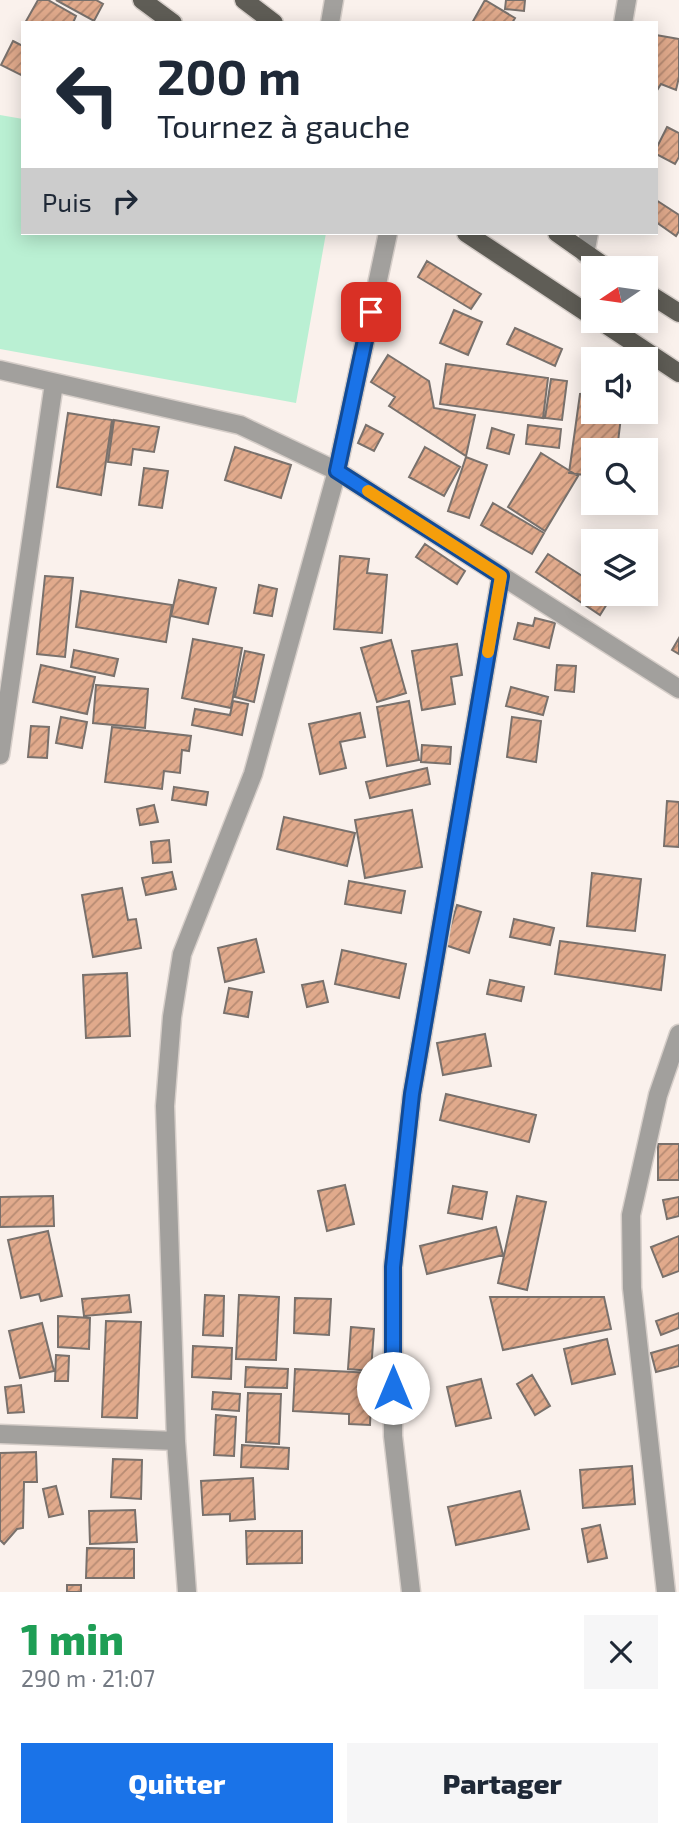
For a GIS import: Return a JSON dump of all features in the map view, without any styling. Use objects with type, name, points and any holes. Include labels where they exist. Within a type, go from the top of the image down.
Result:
[{"type":"main road","points":[[142,0],[170,21]]},
{"type":"main road","points":[[244,0],[271,21]]},
{"type":"main road","points":[[469,235],[581,309]]},
{"type":"main road","points":[[560,235],[588,256]]},
{"type":"main road","points":[[658,300],[679,313]]},
{"type":"main road","points":[[619,333],[679,373]]},
{"type":"street","points":[[330,21],[334,0]]},
{"type":"street","points":[[623,21],[627,0]]},
{"type":"street","points":[[187,1592],[176,1441],[165,1106],[172,1017],[182,954],[253,774],[337,471],[388,235]]},
{"type":"street","points":[[585,254],[589,235]]},
{"type":"street","points":[[0,370],[240,425],[337,471],[679,689]]},
{"type":"street","points":[[0,755],[54,383]]},
{"type":"street","points":[[411,1592],[393,1436],[393,1267],[412,1094],[501,576]]},
{"type":"street","points":[[670,1582],[632,1288],[631,1215],[658,1094],[679,1034]]},
{"type":"street","points":[[0,1434],[176,1441]]},
{"type":"green space","points":[[0,115],[21,119],[21,235],[326,235],[296,403],[0,349]]},
{"type":"building","points":[[38,0],[48,0],[76,16],[74,21],[26,21]]},
{"type":"building","points":[[56,0],[96,0],[103,4],[94,21]]},
{"type":"building","points":[[485,0],[515,18],[513,21],[473,21]]},
{"type":"building","points":[[506,0],[525,0],[524,11],[505,9]]},
{"type":"building","points":[[658,35],[679,39],[679,77],[676,90],[661,84],[658,89]]},
{"type":"building","points":[[13,41],[21,45],[21,75],[1,65]]},
{"type":"building","points":[[667,127],[679,133],[679,157],[675,164],[658,155],[658,145]]},
{"type":"building","points":[[658,201],[679,215],[679,231],[676,236],[658,223]]},
{"type":"building","points":[[427,261],[481,294],[471,309],[418,277]]},
{"type":"building","points":[[454,310],[482,322],[468,355],[440,343]]},
{"type":"building","points":[[515,328],[562,349],[555,366],[507,344]]},
{"type":"building","points":[[388,355],[429,381],[434,408],[475,415],[466,456],[389,406],[395,397],[371,382]]},
{"type":"building","points":[[446,364],[548,378],[543,418],[440,404]]},
{"type":"building","points":[[551,379],[567,381],[562,420],[545,418]]},
{"type":"building","points":[[580,394],[581,424],[620,424],[618,438],[581,438],[581,474],[569,473]]},
{"type":"building","points":[[68,413],[112,420],[101,495],[57,487]]},
{"type":"building","points":[[114,420],[159,427],[154,452],[133,449],[131,465],[108,462]]},
{"type":"building","points":[[366,425],[383,434],[374,451],[358,443]]},
{"type":"building","points":[[528,425],[561,429],[559,448],[526,444]]},
{"type":"building","points":[[492,428],[514,435],[509,454],[487,448]]},
{"type":"building","points":[[235,447],[291,465],[281,498],[225,480]]},
{"type":"building","points":[[425,447],[460,467],[444,496],[409,477]]},
{"type":"building","points":[[541,453],[578,476],[545,531],[508,507]]},
{"type":"building","points":[[466,457],[487,465],[469,518],[448,511]]},
{"type":"building","points":[[144,468],[168,471],[162,508],[139,505]]},
{"type":"building","points":[[493,503],[544,533],[532,554],[481,525]]},
{"type":"building","points":[[425,544],[465,571],[457,584],[416,557]]},
{"type":"building","points":[[548,554],[581,575],[581,602],[536,572]]},
{"type":"building","points":[[340,556],[369,559],[367,573],[387,575],[382,633],[334,629]]},
{"type":"building","points":[[45,576],[73,578],[65,657],[37,654]]},
{"type":"building","points":[[179,580],[216,588],[208,624],[171,616]]},
{"type":"building","points":[[259,585],[277,589],[272,616],[254,613]]},
{"type":"building","points":[[81,591],[172,605],[166,642],[76,627]]},
{"type":"building","points":[[587,606],[606,606],[600,615]]},
{"type":"building","points":[[535,618],[555,623],[549,648],[514,639],[518,623],[533,626]]},
{"type":"building","points":[[679,638],[679,654],[672,650]]},
{"type":"building","points":[[193,639],[242,648],[231,708],[182,698]]},
{"type":"building","points":[[391,640],[406,693],[377,702],[361,648]]},
{"type":"building","points":[[457,644],[462,675],[451,677],[455,704],[422,710],[412,651]]},
{"type":"building","points":[[74,650],[118,659],[114,676],[71,667]]},
{"type":"building","points":[[245,651],[264,655],[254,702],[235,697]]},
{"type":"building","points":[[41,665],[95,677],[87,714],[33,702]]},
{"type":"building","points":[[557,665],[576,666],[574,692],[555,690]]},
{"type":"building","points":[[96,685],[148,689],[145,728],[93,723]]},
{"type":"building","points":[[511,687],[548,697],[543,715],[506,706]]},
{"type":"building","points":[[233,701],[248,704],[242,735],[192,725],[195,709],[230,715]]},
{"type":"building","points":[[409,701],[419,760],[387,766],[377,707]]},
{"type":"building","points":[[360,713],[365,737],[340,742],[346,768],[320,774],[309,724]]},
{"type":"building","points":[[61,717],[87,722],[82,748],[56,743]]},
{"type":"building","points":[[512,717],[541,721],[536,762],[507,757]]},
{"type":"building","points":[[31,726],[49,727],[47,758],[28,757]]},
{"type":"building","points":[[112,727],[191,736],[189,751],[182,750],[180,773],[164,771],[162,789],[105,782]]},
{"type":"building","points":[[422,745],[451,747],[450,764],[421,762]]},
{"type":"building","points":[[427,768],[430,784],[370,798],[366,782]]},
{"type":"building","points":[[174,787],[208,792],[206,805],[172,800]]},
{"type":"building","points":[[667,801],[679,802],[679,847],[664,846]]},
{"type":"building","points":[[154,805],[158,822],[140,825],[137,809]]},
{"type":"building","points":[[412,810],[422,867],[365,878],[355,820]]},
{"type":"building","points":[[284,817],[355,833],[347,866],[277,849]]},
{"type":"building","points":[[169,840],[171,862],[153,863],[151,842]]},
{"type":"building","points":[[172,872],[176,889],[146,895],[142,878]]},
{"type":"building","points":[[592,873],[641,879],[635,931],[587,926]]},
{"type":"building","points":[[349,881],[405,891],[401,913],[345,904]]},
{"type":"building","points":[[122,888],[128,920],[136,919],[141,948],[93,957],[82,895]]},
{"type":"building","points":[[457,905],[481,912],[469,953],[445,945]]},
{"type":"building","points":[[514,919],[554,928],[550,945],[510,937]]},
{"type":"building","points":[[256,939],[264,972],[225,982],[218,948]]},
{"type":"building","points":[[560,941],[665,955],[661,990],[555,974]]},
{"type":"building","points":[[342,950],[406,964],[399,998],[335,984]]},
{"type":"building","points":[[127,973],[130,1036],[86,1038],[83,975]]},
{"type":"building","points":[[490,980],[524,987],[521,1001],[487,994]]},
{"type":"building","points":[[323,981],[328,1002],[307,1007],[302,985]]},
{"type":"building","points":[[229,988],[252,992],[248,1017],[224,1013]]},
{"type":"building","points":[[485,1034],[491,1066],[443,1075],[437,1043]]},
{"type":"building","points":[[446,1094],[536,1115],[529,1142],[440,1120]]},
{"type":"building","points":[[658,1144],[679,1144],[679,1180],[658,1180]]},
{"type":"building","points":[[345,1185],[354,1224],[327,1231],[318,1191]]},
{"type":"building","points":[[453,1186],[487,1192],[482,1219],[448,1213]]},
{"type":"building","points":[[53,1196],[54,1226],[0,1227],[0,1197]]},
{"type":"building","points":[[517,1196],[546,1202],[527,1290],[498,1283]]},
{"type":"building","points":[[679,1197],[679,1216],[667,1219],[663,1200]]},
{"type":"building","points":[[496,1227],[503,1255],[427,1274],[420,1246]]},
{"type":"building","points":[[48,1231],[62,1296],[41,1301],[39,1294],[21,1298],[8,1240]]},
{"type":"building","points":[[679,1236],[679,1271],[663,1277],[651,1247]]},
{"type":"building","points":[[129,1295],[131,1312],[84,1316],[82,1299]]},
{"type":"building","points":[[205,1295],[224,1296],[223,1336],[203,1335]]},
{"type":"building","points":[[239,1295],[279,1297],[276,1360],[236,1359]]},
{"type":"building","points":[[490,1297],[604,1297],[611,1329],[503,1350]]},
{"type":"building","points":[[295,1298],[331,1299],[329,1335],[294,1333]]},
{"type":"building","points":[[679,1313],[679,1328],[661,1335],[656,1321]]},
{"type":"building","points":[[58,1316],[90,1318],[89,1349],[58,1347]]},
{"type":"building","points":[[106,1321],[141,1322],[137,1418],[102,1417]]},
{"type":"building","points":[[42,1323],[54,1371],[20,1378],[9,1331]]},
{"type":"building","points":[[351,1327],[374,1329],[371,1371],[348,1369]]},
{"type":"building","points":[[607,1339],[615,1374],[572,1384],[564,1349]]},
{"type":"building","points":[[679,1345],[679,1366],[656,1372],[651,1353]]},
{"type":"building","points":[[193,1346],[232,1348],[231,1379],[192,1377]]},
{"type":"building","points":[[56,1355],[69,1356],[68,1381],[55,1381]]},
{"type":"building","points":[[246,1367],[288,1369],[287,1388],[245,1387]]},
{"type":"building","points":[[295,1369],[372,1373],[370,1425],[349,1424],[349,1414],[293,1411]]},
{"type":"building","points":[[532,1375],[550,1406],[535,1415],[517,1384]]},
{"type":"building","points":[[481,1379],[491,1418],[456,1426],[447,1387]]},
{"type":"building","points":[[21,1385],[24,1412],[8,1413],[5,1387]]},
{"type":"building","points":[[213,1392],[240,1394],[239,1411],[212,1409]]},
{"type":"building","points":[[248,1393],[281,1394],[279,1444],[246,1442]]},
{"type":"building","points":[[216,1415],[236,1417],[234,1456],[214,1455]]},
{"type":"building","points":[[242,1445],[289,1448],[288,1469],[241,1467]]},
{"type":"building","points":[[36,1452],[37,1482],[24,1482],[23,1528],[17,1529],[4,1544],[0,1540],[0,1453]]},
{"type":"building","points":[[113,1459],[142,1460],[141,1499],[111,1497]]},
{"type":"building","points":[[632,1466],[635,1504],[583,1508],[580,1470]]},
{"type":"building","points":[[253,1478],[255,1519],[230,1521],[230,1514],[203,1515],[201,1481]]},
{"type":"building","points":[[56,1486],[63,1514],[49,1517],[43,1489]]},
{"type":"building","points":[[520,1491],[529,1529],[456,1545],[448,1507]]},
{"type":"building","points":[[135,1510],[137,1542],[90,1544],[89,1511]]},
{"type":"building","points":[[600,1525],[607,1558],[588,1562],[582,1529]]},
{"type":"building","points":[[246,1531],[302,1531],[302,1563],[247,1564]]},
{"type":"building","points":[[87,1548],[134,1549],[134,1578],[86,1578]]},
{"type":"building","points":[[67,1585],[81,1585],[81,1592],[67,1592]]},
{"type":"slow traffic","points":[[368,491],[501,576],[488,652]]},
{"type":"route","points":[[371,312],[337,471],[501,576],[412,1094],[393,1267],[393,1388]]}]
